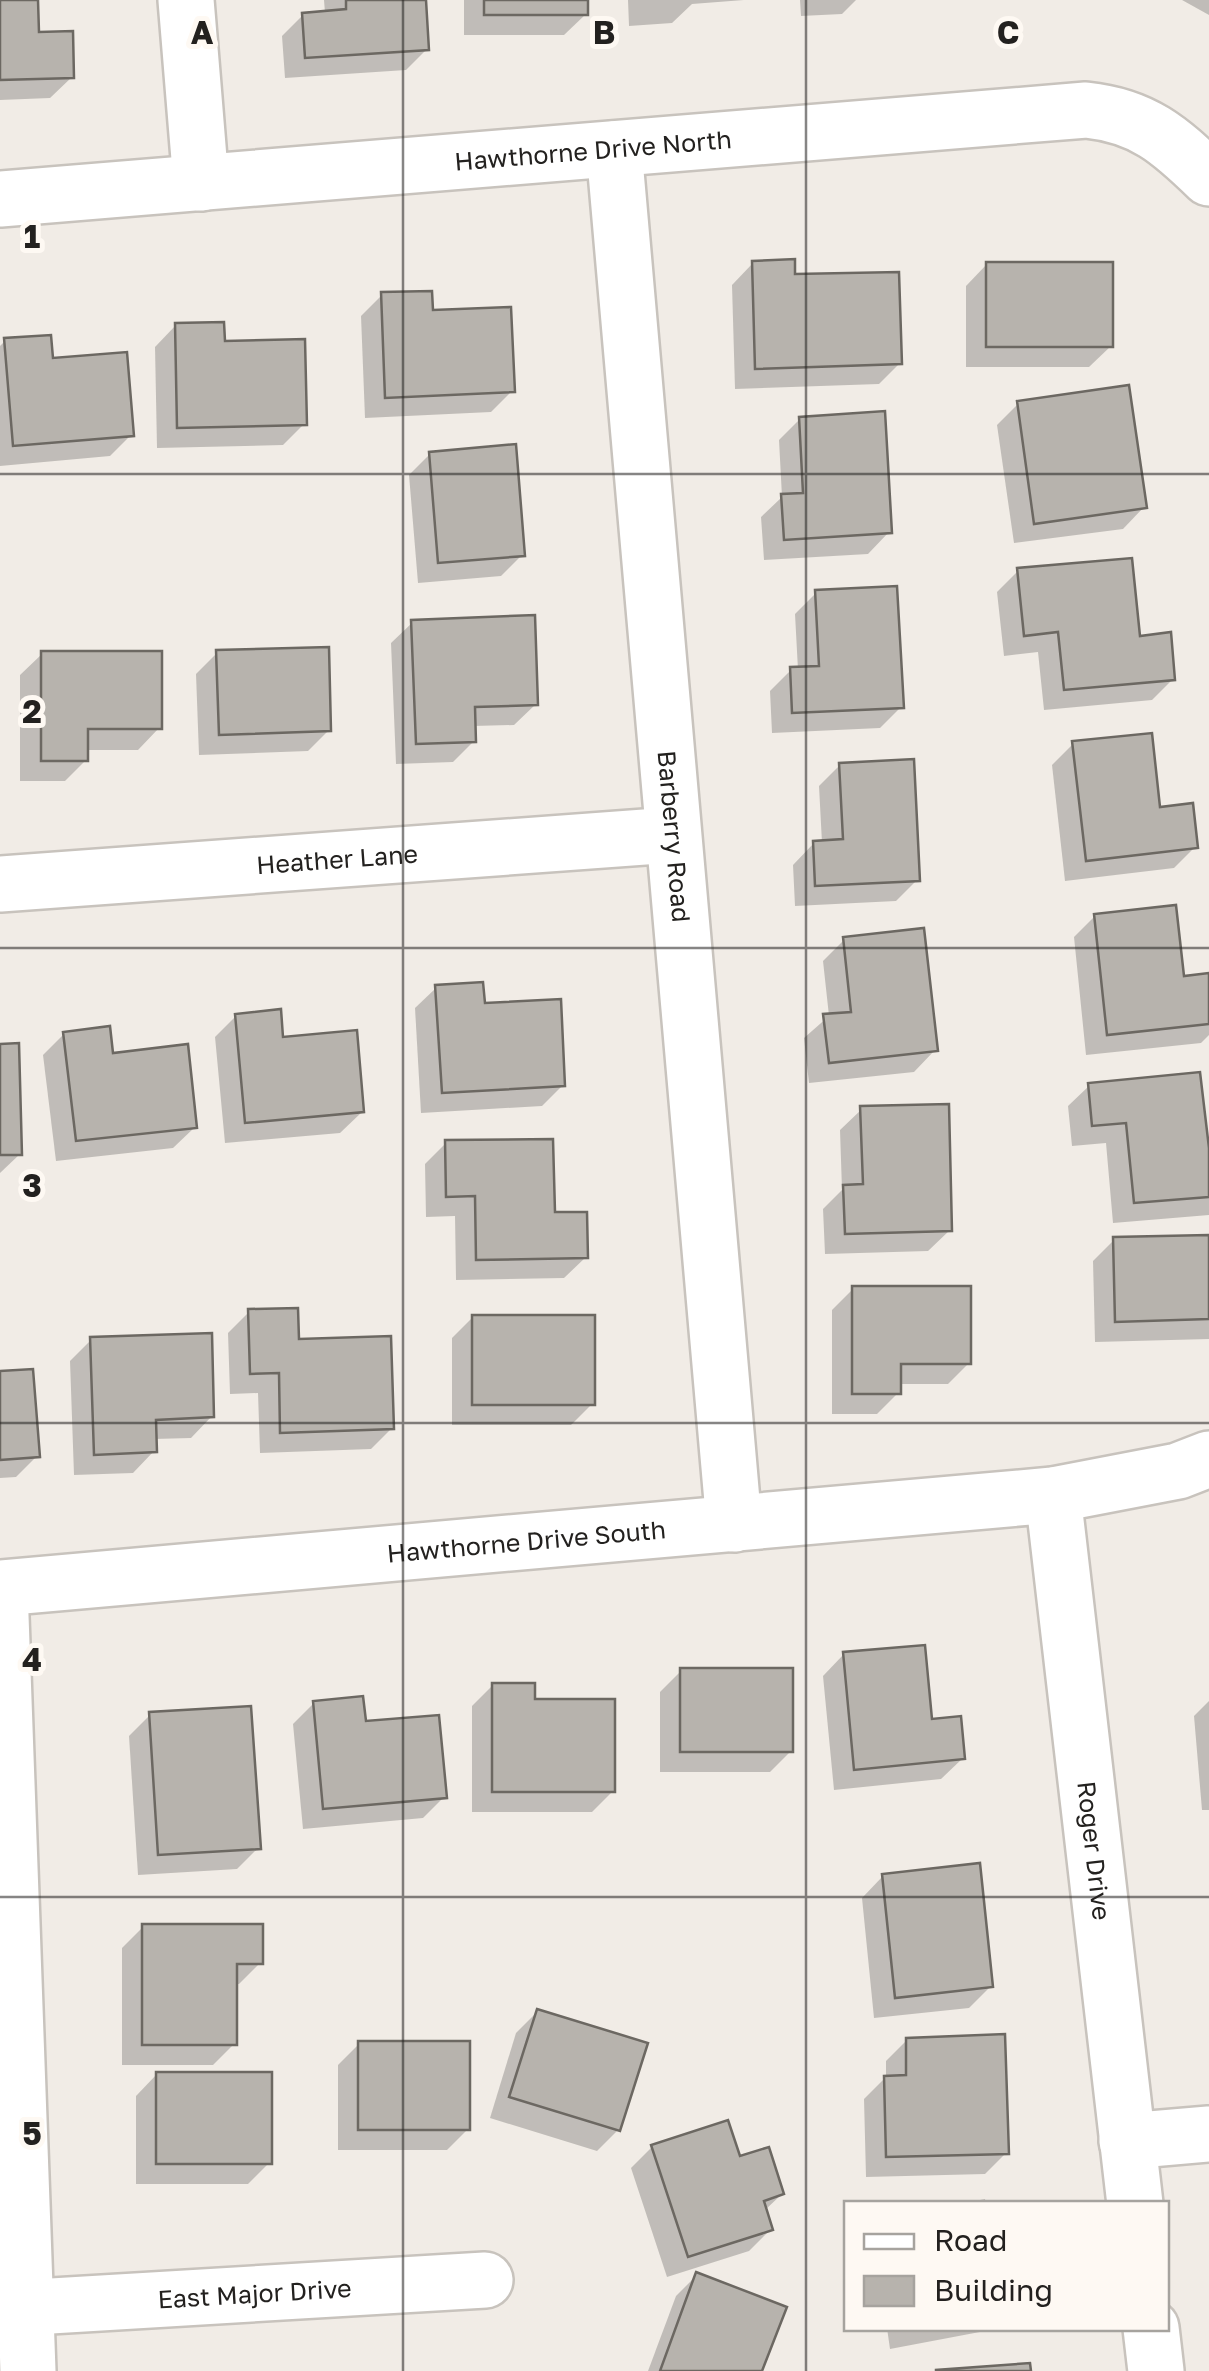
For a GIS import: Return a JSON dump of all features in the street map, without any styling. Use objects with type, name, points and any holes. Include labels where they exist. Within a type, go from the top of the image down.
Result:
[{"type":"street","points":[[186,0],[201,183]]},
{"type":"street","name":"Hawthorne Drive North","points":[[0,200],[1086,110],[1140,122],[1194,163]]},
{"type":"street","name":"Barberry Road","points":[[614,148],[734,1524]]},
{"type":"street","name":"Heather Lane","points":[[0,884],[672,835]]},
{"type":"street","name":"Hawthorne Drive South","points":[[0,1588],[1053,1495],[1178,1471],[1209,1459]]},
{"type":"street","name":"Roger Drive","points":[[1053,1495],[1135,2201]]},
{"type":"street","points":[[0,1588],[13,2309],[28,2371]]},
{"type":"street","points":[[1128,2141],[1209,2134]]},
{"type":"street","name":"East Major Drive","points":[[13,2309],[485,2280]]},
{"type":"street","points":[[1151,2331],[1156,2371]]},
{"type":"building","points":[[0,0],[38,0],[39,32],[73,31],[74,78],[0,80]]},
{"type":"building","points":[[346,0],[426,0],[429,50],[305,58],[302,13],[346,9]]},
{"type":"building","points":[[484,0],[588,0],[588,15],[484,15]]},
{"type":"building","points":[[795,259],[795,274],[899,272],[902,364],[755,369],[752,261]]},
{"type":"building","points":[[986,262],[1113,262],[1113,347],[986,347]]},
{"type":"building","points":[[432,291],[433,310],[511,307],[515,392],[385,398],[381,292]]},
{"type":"building","points":[[224,322],[225,341],[305,339],[307,425],[177,428],[175,323]]},
{"type":"building","points":[[51,335],[53,358],[127,352],[134,436],[13,446],[4,338]]},
{"type":"building","points":[[1129,385],[1147,508],[1034,524],[1017,401]]},
{"type":"building","points":[[885,411],[892,533],[784,540],[781,494],[803,493],[799,417]]},
{"type":"building","points":[[516,444],[525,556],[438,563],[429,452]]},
{"type":"building","points":[[1132,558],[1140,636],[1171,632],[1175,680],[1064,690],[1058,632],[1024,636],[1017,568]]},
{"type":"building","points":[[897,586],[904,708],[792,713],[790,667],[819,666],[815,590]]},
{"type":"building","points":[[535,615],[538,705],[475,707],[476,742],[416,744],[411,620]]},
{"type":"building","points":[[329,647],[331,731],[219,735],[216,650]]},
{"type":"building","points":[[41,651],[162,651],[162,729],[88,729],[88,761],[41,761]]},
{"type":"building","points":[[1152,733],[1160,807],[1193,803],[1198,848],[1086,861],[1072,741]]},
{"type":"building","points":[[914,759],[920,881],[815,886],[813,841],[843,839],[839,763]]},
{"type":"building","points":[[1176,905],[1184,976],[1209,973],[1209,1024],[1107,1035],[1094,914]]},
{"type":"building","points":[[924,928],[938,1051],[829,1063],[823,1014],[851,1012],[843,937]]},
{"type":"building","points":[[483,982],[485,1003],[561,999],[565,1086],[442,1093],[435,985]]},
{"type":"building","points":[[281,1009],[283,1037],[357,1030],[364,1112],[245,1123],[235,1014]]},
{"type":"building","points":[[110,1026],[113,1053],[188,1044],[197,1128],[76,1141],[63,1032]]},
{"type":"building","points":[[19,1043],[22,1155],[0,1155],[0,1044]]},
{"type":"building","points":[[1200,1072],[1209,1148],[1209,1197],[1134,1203],[1126,1123],[1092,1126],[1088,1083]]},
{"type":"building","points":[[949,1104],[952,1231],[845,1234],[843,1185],[863,1184],[860,1106]]},
{"type":"building","points":[[553,1139],[555,1212],[587,1212],[588,1258],[476,1260],[475,1196],[446,1197],[445,1140]]},
{"type":"building","points":[[1209,1235],[1209,1319],[1115,1322],[1113,1237]]},
{"type":"building","points":[[852,1286],[971,1286],[971,1364],[901,1364],[901,1394],[852,1394]]},
{"type":"building","points":[[298,1308],[299,1339],[391,1336],[394,1429],[280,1433],[279,1373],[250,1374],[248,1309]]},
{"type":"building","points":[[472,1315],[595,1315],[595,1405],[472,1405]]},
{"type":"building","points":[[212,1333],[214,1417],[156,1420],[157,1452],[94,1455],[90,1337]]},
{"type":"building","points":[[33,1369],[40,1457],[0,1460],[0,1371]]},
{"type":"building","points":[[925,1645],[932,1719],[961,1716],[965,1759],[854,1770],[843,1652]]},
{"type":"building","points":[[680,1668],[793,1668],[793,1752],[680,1752]]},
{"type":"building","points":[[492,1683],[535,1683],[535,1699],[615,1699],[615,1792],[492,1792]]},
{"type":"building","points":[[363,1696],[366,1721],[439,1715],[447,1798],[323,1809],[313,1701]]},
{"type":"building","points":[[251,1706],[261,1849],[158,1855],[149,1712]]},
{"type":"building","points":[[980,1863],[993,1987],[895,1998],[882,1874]]},
{"type":"building","points":[[142,1924],[263,1924],[263,1964],[237,1964],[237,2045],[142,2045]]},
{"type":"building","points":[[537,2009],[648,2043],[620,2131],[509,2097]]},
{"type":"building","points":[[1005,2034],[1009,2154],[886,2157],[884,2076],[906,2075],[906,2038]]},
{"type":"building","points":[[358,2041],[470,2041],[470,2130],[358,2130]]},
{"type":"building","points":[[156,2072],[272,2072],[272,2164],[156,2164]]},
{"type":"building","points":[[728,2120],[740,2156],[769,2147],[784,2194],[764,2201],[773,2230],[688,2257],[651,2145]]},
{"type":"building","points":[[696,2272],[787,2307],[762,2371],[660,2371]]},
{"type":"building","points":[[1030,2363],[1031,2371],[936,2371],[936,2370]]}]
